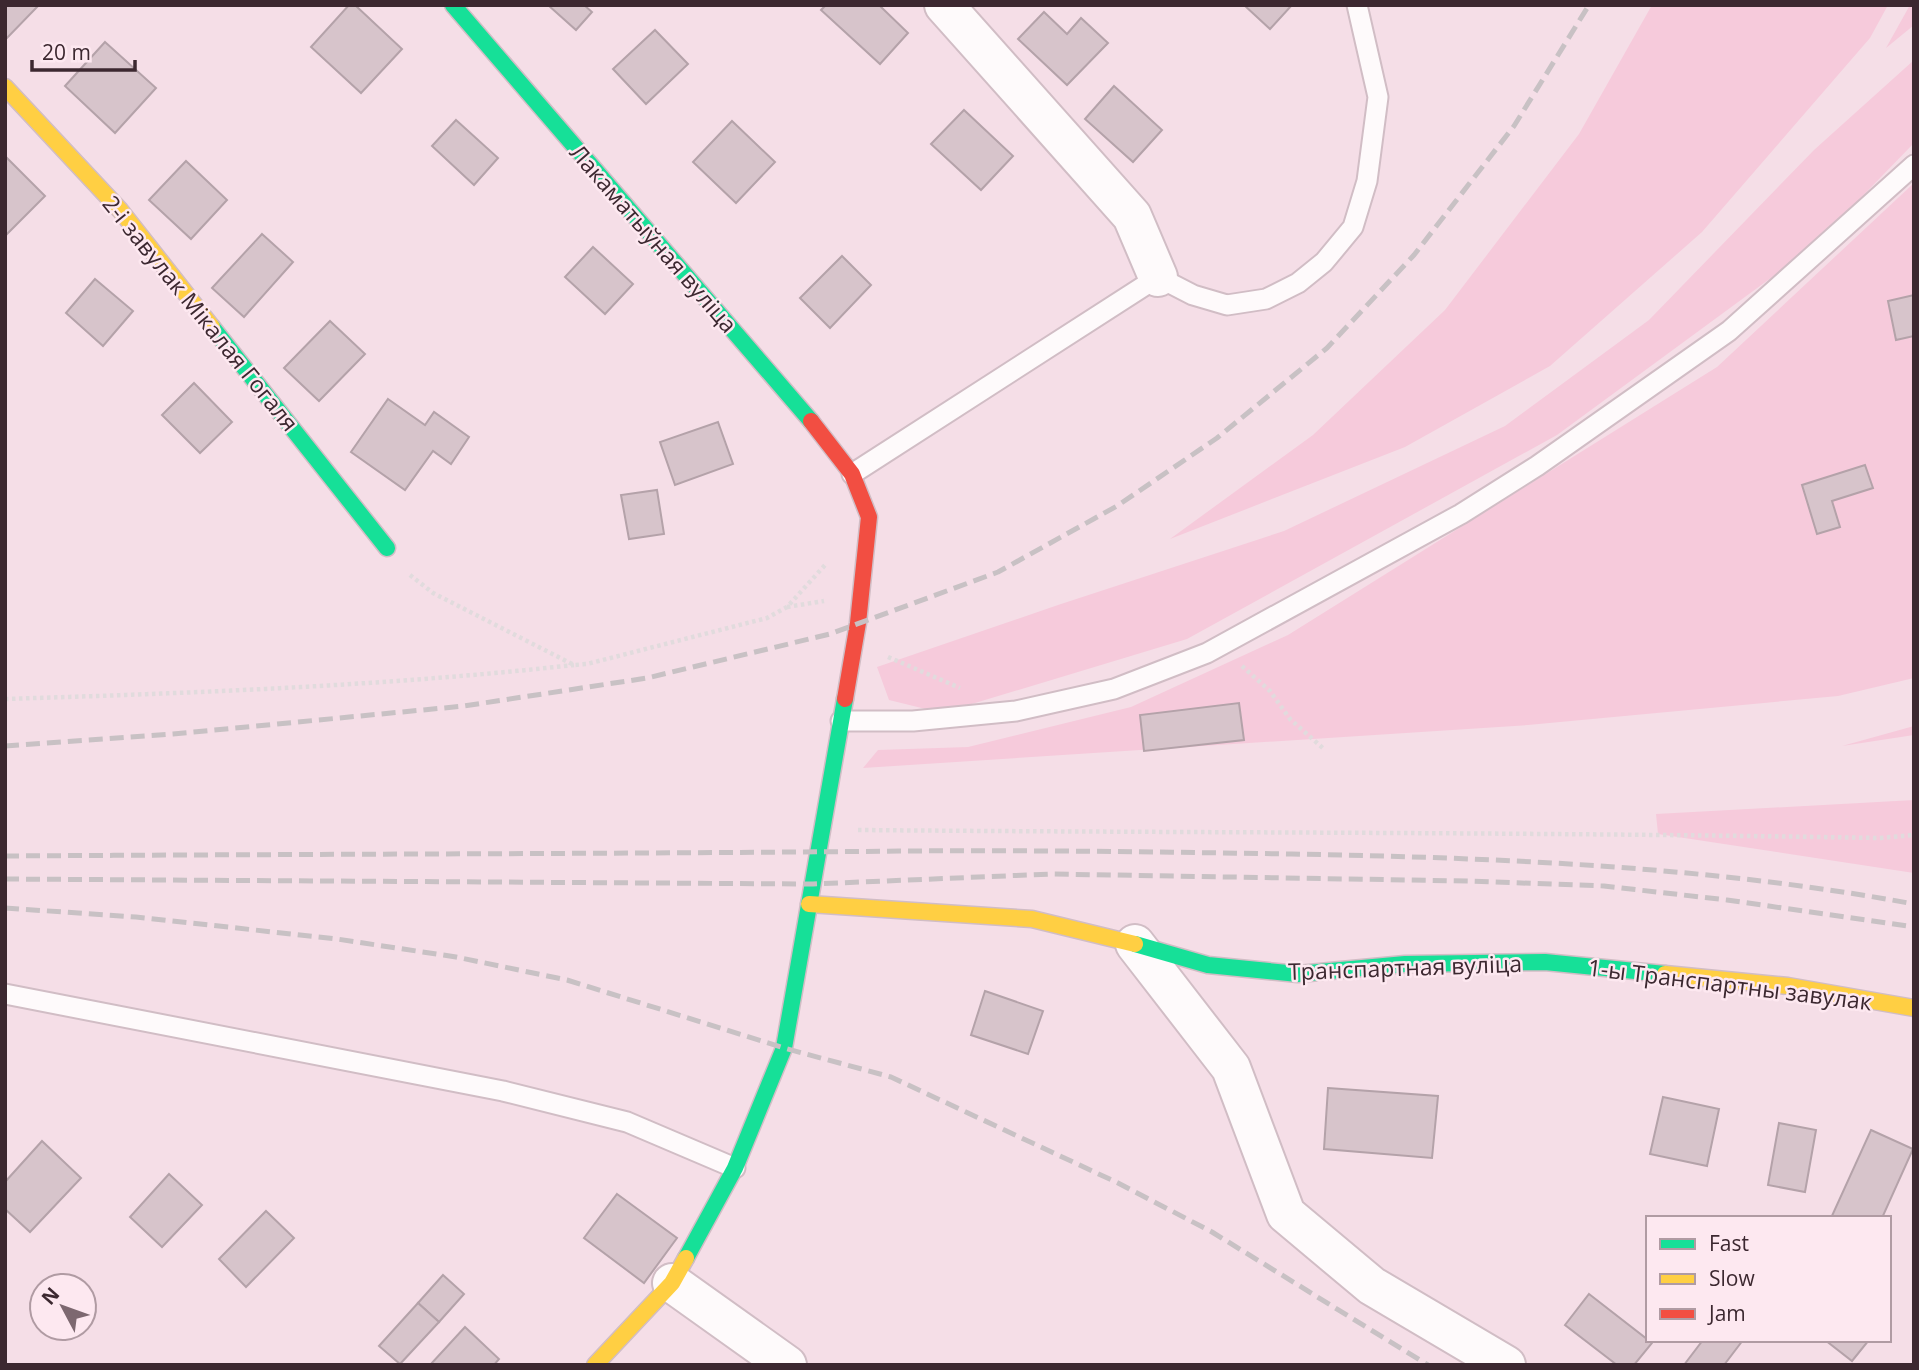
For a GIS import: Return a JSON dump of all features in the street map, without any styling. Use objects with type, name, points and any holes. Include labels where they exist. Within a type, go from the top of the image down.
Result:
[{"type":"street","name":"Лакаматыўная вуліца","points":[[453,5],[794,400],[852,474],[869,517],[855,642],[784,1048],[735,1168],[672,1283],[596,1365]]},
{"type":"street","points":[[944,5],[1132,216],[1158,277]]},
{"type":"street","name":"2-і завулак Мікалая Гогаля","points":[[5,87],[120,210],[387,548]]},
{"type":"street","name":"Транспартная вуліца","points":[[809,904],[1032,919],[1208,965],[1298,974],[1405,964],[1545,962]]},
{"type":"street","points":[[1135,944],[1231,1068],[1286,1214],[1373,1286],[1506,1365]]},
{"type":"street","name":"1-ы Транспартны завулак","points":[[1545,962],[1788,986],[1914,1009]]},
{"type":"street","points":[[672,1283],[787,1365]]},
{"type":"lane","points":[[852,474],[1158,277],[1193,295],[1227,305],[1266,299],[1298,284],[1324,262],[1353,227],[1367,181],[1378,97],[1357,5]]},
{"type":"lane","points":[[841,721],[913,721],[1016,711],[1114,688],[1207,653],[1461,514],[1537,466],[1729,331],[1914,165]]},
{"type":"lane","points":[[5,994],[503,1091],[627,1122],[735,1168]]},
{"type":"path","points":[[387,548],[408,572],[433,593],[574,665]]},
{"type":"path","points":[[5,699],[222,692],[449,679],[587,664],[767,618],[787,607],[832,557]]},
{"type":"path","points":[[855,642],[966,690]]},
{"type":"path","points":[[1207,653],[1243,666],[1270,691],[1290,719],[1325,750]]},
{"type":"path","points":[[822,830],[1880,838],[1914,835]]},
{"type":"shaded area","points":[[1652,5],[1888,5],[1870,38],[1702,232],[1550,366],[1405,447],[1170,539],[1313,435],[1445,310],[1579,134]]},
{"type":"shaded area","points":[[1910,5],[1914,5],[1914,25],[1886,48]]},
{"type":"shaded area","points":[[1914,60],[1914,143],[1813,247],[1557,435],[1187,639],[942,713],[889,700],[877,667],[1284,531],[1505,426],[1649,320],[1814,150]]},
{"type":"shaded area","points":[[1914,183],[1914,678],[1838,696],[1528,725],[863,768],[878,750],[968,747],[1131,707],[1288,635],[1717,367]]},
{"type":"shaded area","points":[[1914,726],[1914,735],[1842,746]]},
{"type":"shaded area","points":[[1914,800],[1914,873],[1658,834],[1656,814]]},
{"type":"building","points":[[5,5],[39,5],[5,40]]},
{"type":"building","points":[[349,5],[355,5],[402,49],[361,93],[311,47]]},
{"type":"building","points":[[548,5],[584,5],[592,12],[576,30]]},
{"type":"building","points":[[826,5],[879,5],[908,33],[880,64],[821,10]]},
{"type":"building","points":[[1244,5],[1292,5],[1270,29]]},
{"type":"building","points":[[1044,12],[1067,34],[1081,18],[1108,43],[1067,85],[1018,39]]},
{"type":"building","points":[[655,30],[688,64],[646,104],[613,69]]},
{"type":"building","points":[[105,42],[156,88],[115,133],[65,86]]},
{"type":"building","points":[[1114,86],[1162,130],[1133,162],[1085,119]]},
{"type":"building","points":[[964,110],[1013,156],[981,190],[931,144]]},
{"type":"building","points":[[456,120],[498,158],[474,185],[432,146]]},
{"type":"building","points":[[732,121],[775,162],[736,203],[693,162]]},
{"type":"building","points":[[5,156],[45,196],[5,236]]},
{"type":"building","points":[[186,161],[227,200],[191,239],[149,200]]},
{"type":"building","points":[[262,234],[293,262],[244,317],[212,288]]},
{"type":"building","points":[[593,247],[633,284],[605,314],[565,277]]},
{"type":"building","points":[[842,256],[871,285],[830,328],[800,298]]},
{"type":"building","points":[[95,279],[133,311],[103,346],[66,313]]},
{"type":"building","points":[[1914,295],[1914,336],[1896,340],[1888,301]]},
{"type":"building","points":[[330,321],[365,354],[319,401],[284,368]]},
{"type":"building","points":[[194,383],[232,422],[200,453],[162,415]]},
{"type":"building","points":[[388,399],[425,425],[434,412],[469,437],[451,464],[433,451],[405,490],[351,452]]},
{"type":"building","points":[[718,422],[733,464],[675,485],[660,442]]},
{"type":"building","points":[[1865,465],[1873,488],[1832,501],[1840,527],[1817,534],[1802,485]]},
{"type":"building","points":[[657,490],[664,534],[629,539],[621,495]]},
{"type":"building","points":[[1239,703],[1244,740],[1144,751],[1140,715]]},
{"type":"building","points":[[985,991],[1043,1011],[1028,1054],[971,1035]]},
{"type":"building","points":[[1328,1088],[1438,1096],[1432,1158],[1324,1149]]},
{"type":"building","points":[[1663,1097],[1719,1109],[1707,1166],[1650,1154]]},
{"type":"building","points":[[1779,1123],[1816,1130],[1805,1192],[1768,1185]]},
{"type":"building","points":[[1871,1130],[1913,1149],[1883,1216],[1832,1216]]},
{"type":"building","points":[[42,1141],[81,1178],[30,1232],[5,1209],[5,1182]]},
{"type":"building","points":[[169,1174],[202,1205],[162,1247],[130,1217]]},
{"type":"building","points":[[617,1194],[677,1238],[644,1283],[584,1238]]},
{"type":"building","points":[[266,1211],[294,1238],[246,1287],[219,1259]]},
{"type":"building","points":[[443,1275],[464,1294],[439,1322],[418,1303]]},
{"type":"building","points":[[1589,1294],[1646,1338],[1646,1342],[1652,1343],[1634,1365],[1617,1365],[1565,1325]]},
{"type":"building","points":[[418,1303],[439,1322],[400,1364],[379,1346]]},
{"type":"building","points":[[465,1327],[499,1359],[494,1365],[430,1365]]},
{"type":"building","points":[[1701,1342],[1741,1342],[1724,1365],[1684,1365]]},
{"type":"building","points":[[1828,1342],[1867,1342],[1852,1361]]},
{"type":"railway","points":[[5,746],[173,734],[464,706],[647,678],[830,634],[998,572],[1117,506],[1217,438],[1327,348],[1414,255],[1514,126],[1589,5]]},
{"type":"railway","points":[[5,856],[956,851],[1370,856],[1604,866],[1759,881],[1914,904]]},
{"type":"railway","points":[[5,879],[813,884],[1051,874],[1468,881],[1604,886],[1727,900],[1914,927]]},
{"type":"railway","points":[[5,908],[136,917],[337,939],[456,957],[567,980],[784,1048],[891,1077],[1118,1183],[1212,1232],[1428,1365]]},
{"type":"traffic: fast","points":[[453,5],[811,421]]},
{"type":"traffic: fast","points":[[212,327],[387,548]]},
{"type":"traffic: fast","points":[[686,1258],[735,1168],[784,1048],[845,699]]},
{"type":"traffic: fast","points":[[1135,944],[1208,965],[1298,974],[1405,964],[1545,962],[1665,974]]},
{"type":"traffic: slow","points":[[5,87],[120,210],[212,327]]},
{"type":"traffic: slow","points":[[809,904],[1032,919],[1135,944]]},
{"type":"traffic: slow","points":[[1665,974],[1788,986],[1914,1008]]},
{"type":"traffic: slow","points":[[595,1365],[672,1283],[686,1258]]},
{"type":"traffic: jam","points":[[811,421],[852,474],[869,517],[858,623],[845,699]]}]
